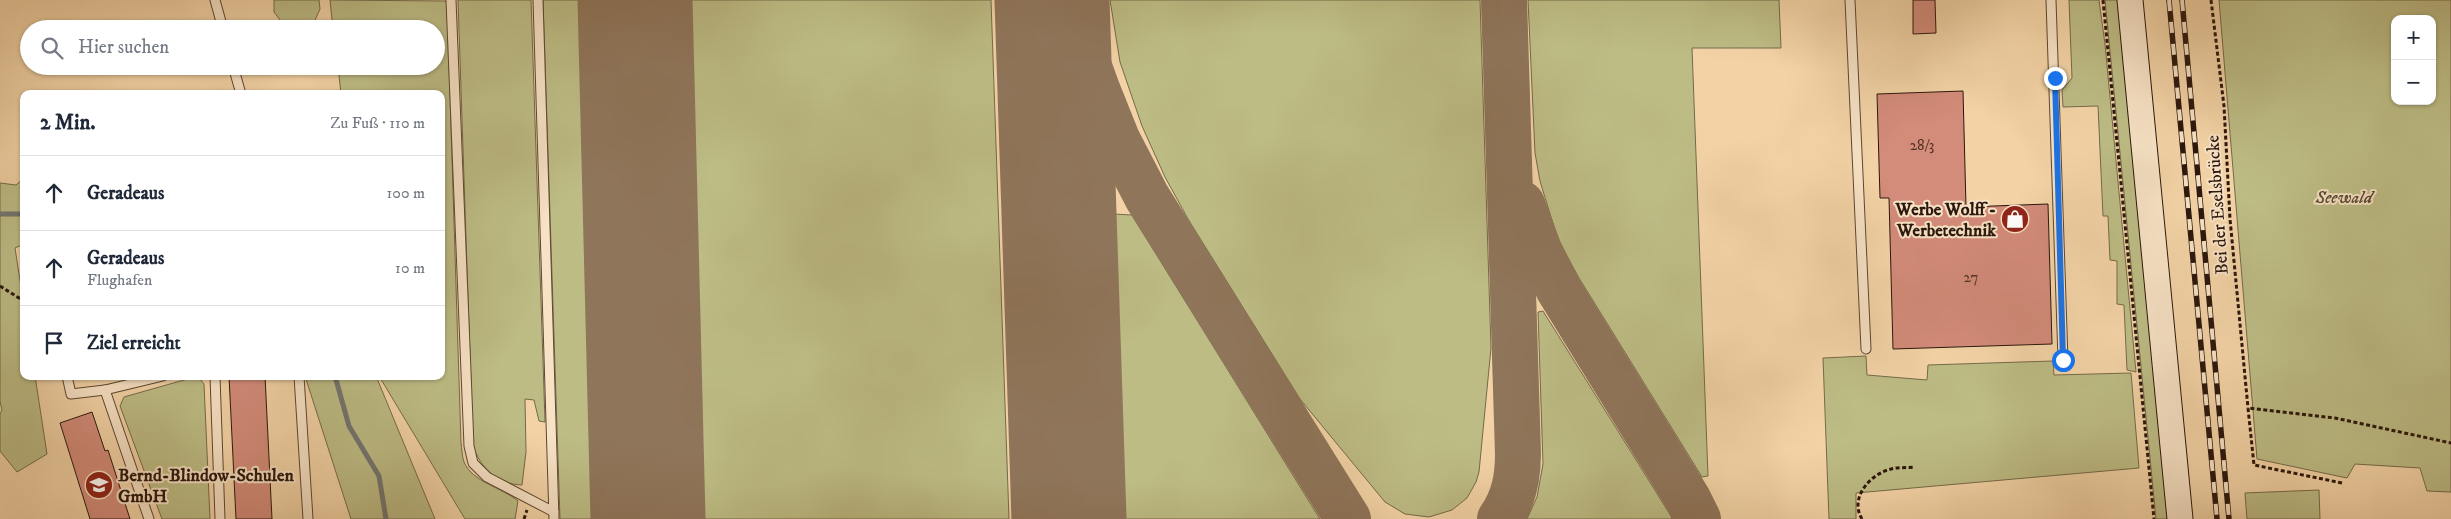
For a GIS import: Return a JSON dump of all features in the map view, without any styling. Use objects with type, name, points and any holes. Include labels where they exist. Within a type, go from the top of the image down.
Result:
[{"type":"street","points":[[2130,0],[2180,519]]},
{"type":"lane","points":[[215,0],[221,20]]},
{"type":"lane","points":[[452,0],[469,446],[473,463],[487,477],[554,516]]},
{"type":"lane","points":[[538,0],[554,516]]},
{"type":"lane","points":[[1850,0],[1866,349]]},
{"type":"lane","points":[[2051,0],[2063,360]]},
{"type":"lane","points":[[236,75],[240,90]]},
{"type":"lane","points":[[68,380],[71,394],[105,390],[147,380]]},
{"type":"lane","points":[[214,380],[220,519]]},
{"type":"lane","points":[[300,380],[308,519]]},
{"type":"lane","points":[[105,390],[149,519]]},
{"type":"path","points":[[2103,0],[2154,519]]},
{"type":"path","name":"Bei der Eselsbrücke","points":[[2211,0],[2224,106],[2230,219],[2254,465],[2342,484]]},
{"type":"path","points":[[0,286],[20,298]]},
{"type":"path","points":[[2248,408],[2335,418],[2451,443]]},
{"type":"path","points":[[1862,519],[1858,513],[1858,500],[1870,478],[1891,469],[1915,467]]},
{"type":"green space","points":[[274,0],[319,0],[320,9],[315,20],[280,20],[274,12]]},
{"type":"green space","points":[[330,0],[447,1],[462,455],[468,469],[474,475],[518,501],[515,519],[465,519],[381,380],[445,380],[445,90],[341,90],[339,75],[445,75],[445,20],[332,20]]},
{"type":"green space","points":[[458,0],[531,0],[545,422],[539,421],[534,400],[525,399],[526,452],[522,485],[505,482],[497,478],[485,468],[473,446]]},
{"type":"green space","points":[[543,0],[991,0],[1009,519],[560,519]]},
{"type":"green space","points":[[1110,0],[1480,0],[1491,348],[1479,472],[1467,498],[1452,510],[1429,517],[1405,514],[1385,502],[1300,399],[1188,219],[1165,177],[1142,126],[1120,62]]},
{"type":"green space","points":[[1528,0],[1779,0],[1781,48],[1692,48],[1708,476],[1702,477],[1579,278],[1558,240],[1540,181],[1535,153]]},
{"type":"green space","points":[[2069,0],[2099,0],[2105,44],[2136,372],[2127,370],[2124,305],[2117,304],[2117,261],[2110,260],[2108,216],[2103,216],[2098,106],[2063,107],[2062,90],[2072,78]]},
{"type":"green space","points":[[2105,0],[2122,0],[2173,519],[2156,519]]},
{"type":"green space","name":"Seewald","points":[[2219,0],[2451,0],[2451,492],[2427,491],[2420,468],[2355,464],[2347,478],[2257,459]]},
{"type":"green space","points":[[20,182],[20,246],[15,248],[20,280],[20,380],[36,380],[47,454],[17,472],[0,451],[0,414],[2,410],[0,401],[0,183],[16,185]]},
{"type":"green space","points":[[1113,214],[1132,215],[1320,519],[1123,519]]},
{"type":"green space","points":[[1543,311],[1672,519],[1527,519],[1537,497],[1543,464],[1538,312]]},
{"type":"green space","points":[[1866,356],[1867,375],[1927,380],[1928,365],[2053,361],[2054,375],[2131,373],[2139,468],[1856,493],[1856,519],[1829,519],[1823,358]]},
{"type":"green space","points":[[184,380],[201,380],[204,384],[210,519],[162,519],[120,406],[124,397]]},
{"type":"green space","points":[[306,380],[378,380],[435,519],[351,519]]},
{"type":"green space","points":[[2319,490],[2320,519],[2247,519],[2245,493]]},
{"type":"building","points":[[1913,0],[1935,0],[1936,33],[1913,34]]},
{"type":"building","points":[[1963,91],[1966,207],[2048,204],[2052,344],[1893,349],[1889,198],[1880,198],[1877,94]]},
{"type":"building","points":[[229,380],[265,380],[272,519],[236,519]]},
{"type":"building","name":"Bernd-Blindow-Schulen GmbH","points":[[92,412],[105,451],[108,450],[130,519],[90,519],[60,423]]},
{"type":"waterway","points":[[0,214],[20,214]]},
{"type":"waterway","points":[[336,380],[349,426],[379,476],[386,519]]},
{"type":"taxiway","points":[[1069,0],[1084,53],[1097,89],[1117,139],[1147,197],[1348,519]]},
{"type":"taxiway","points":[[1500,519],[1509,504],[1514,488],[1518,454],[1504,0]]},
{"type":"taxiway","points":[[1522,204],[1539,250],[1559,290],[1688,499],[1698,519]]},
{"type":"runway","points":[[635,0],[648,519]]},
{"type":"runway","points":[[1052,0],[1069,519]]},
{"type":"railway","points":[[2169,0],[2217,519]]},
{"type":"railway","points":[[2182,0],[2229,519]]},
{"type":"place","name":"Werbe Wolff - Werbetechnik","points":[[2015,219]]},
{"type":"place","name":"Bernd-Blindow-Schulen GmbH","points":[[99,485]]},
{"type":"route","points":[[2055,78],[2063,360]]}]
